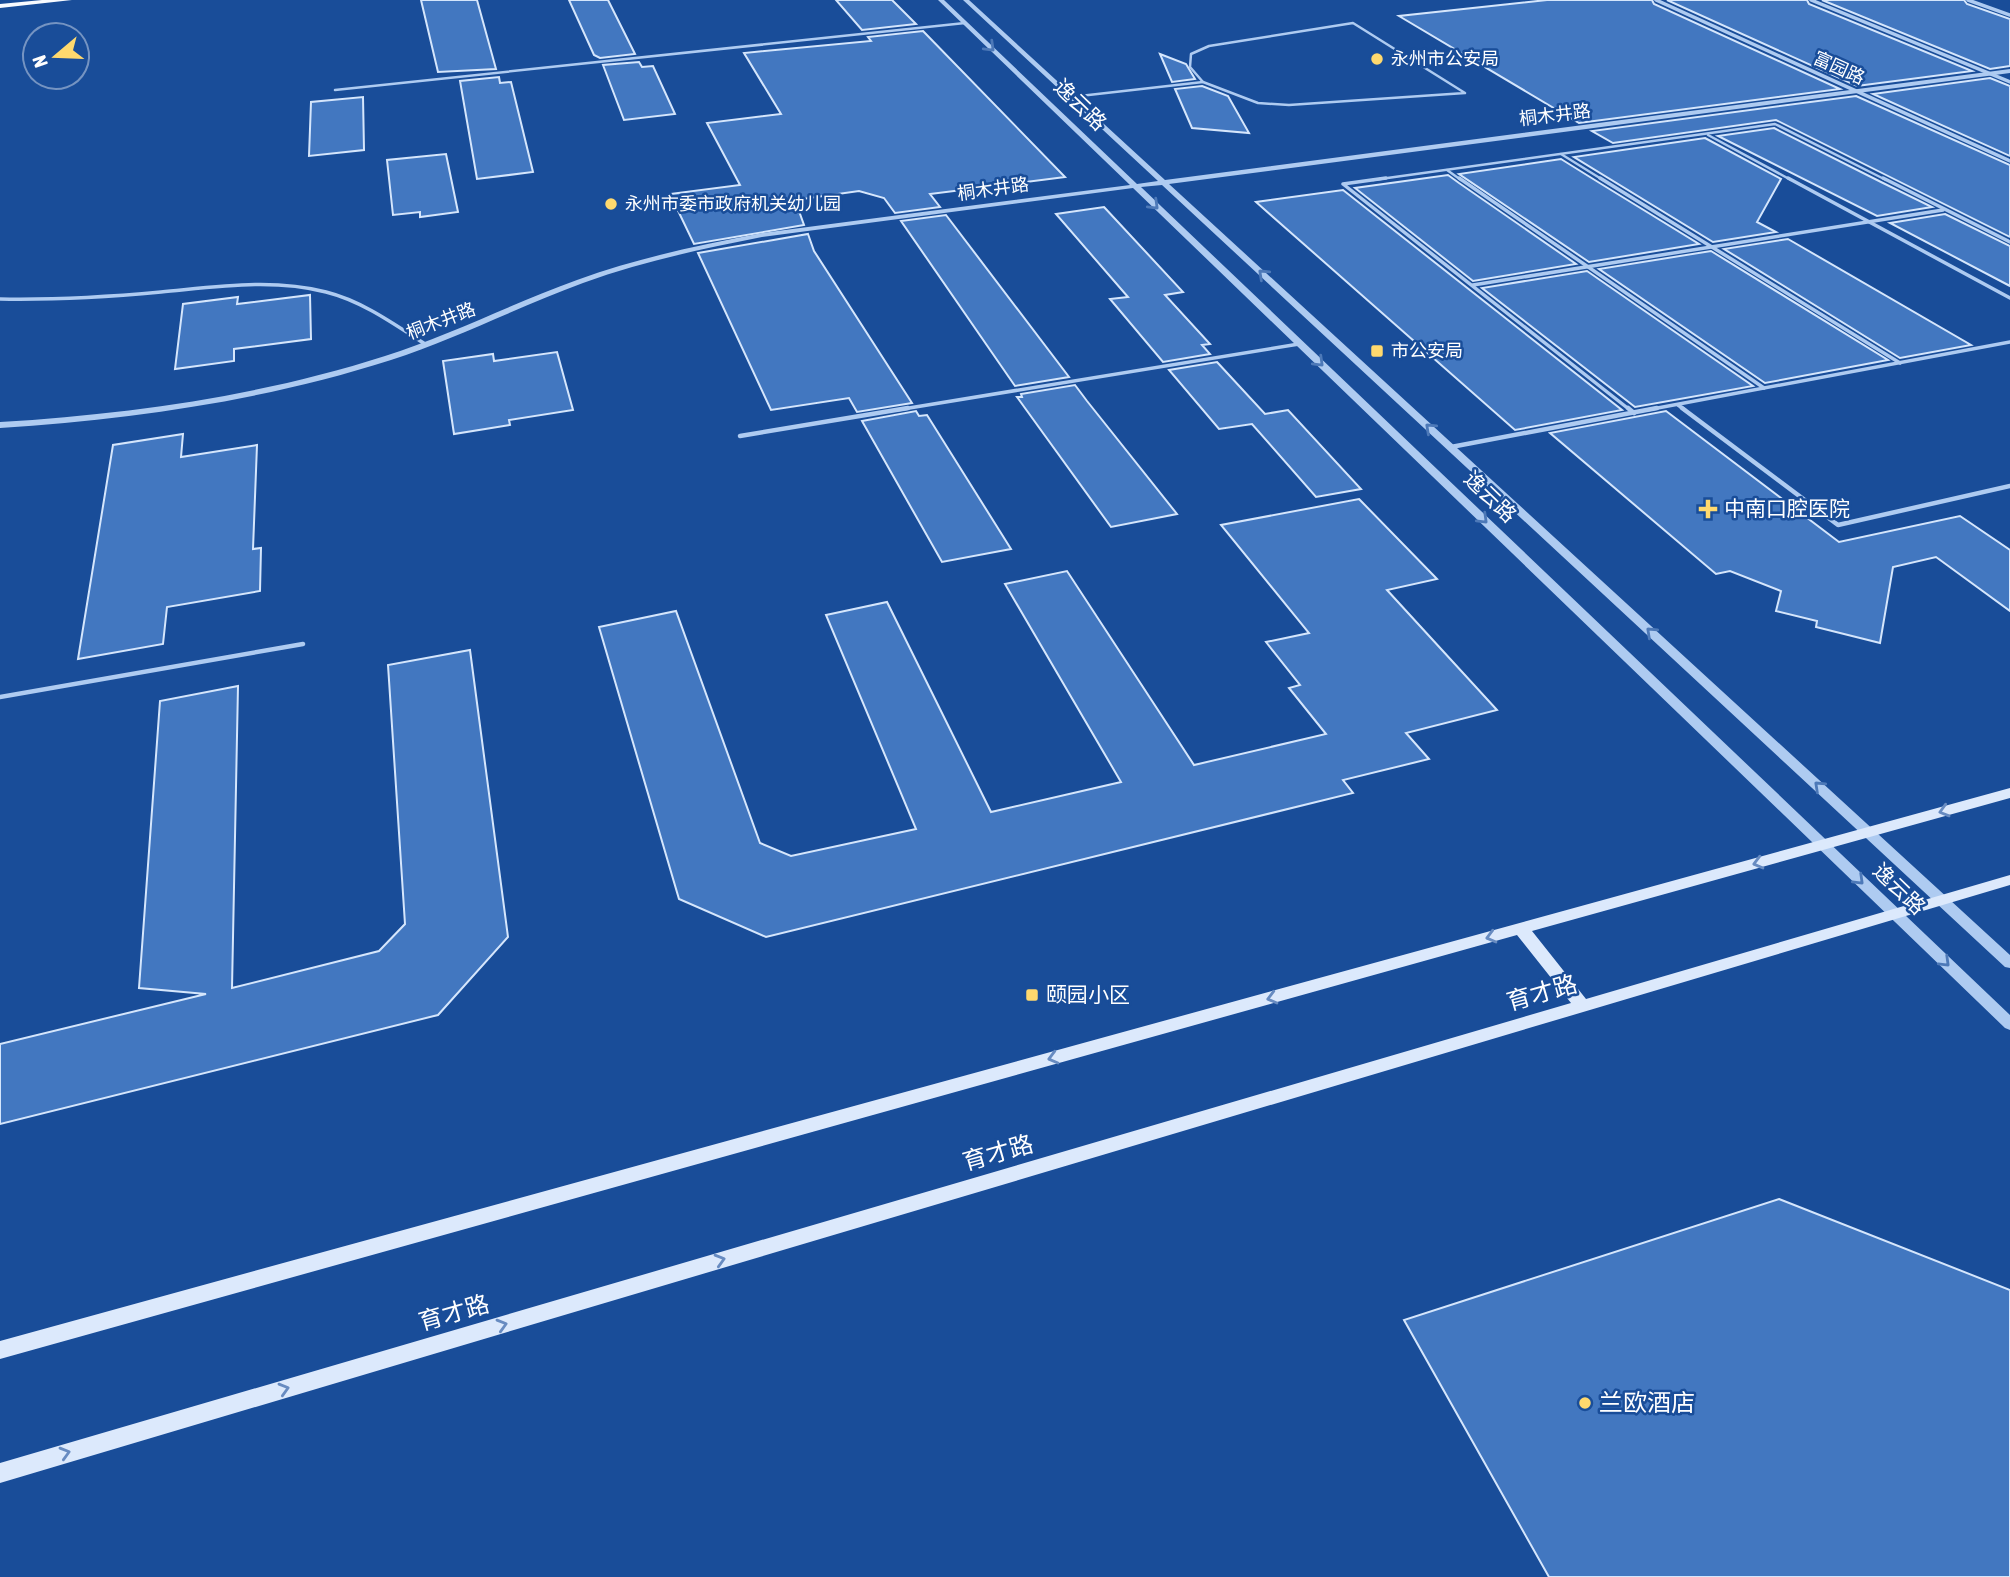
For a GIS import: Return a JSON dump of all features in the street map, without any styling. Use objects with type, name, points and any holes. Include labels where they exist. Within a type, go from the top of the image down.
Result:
[{"type":"main road","points":[[0,6],[68,0]]},
{"type":"main road","points":[[0,1349],[2010,793]]},
{"type":"main road","name":"育才路","points":[[0,1473],[2010,880]]},
{"type":"main road","points":[[1521,929],[1582,1006]]},
{"type":"street","name":"逸云路","points":[[941,0],[2010,1024]]},
{"type":"street","name":"逸云路","points":[[966,0],[2010,963]]},
{"type":"street","name":"富园路","points":[[1656,0],[2010,161]]},
{"type":"street","points":[[1811,0],[2010,82]]},
{"type":"street","points":[[1968,0],[2010,16]]},
{"type":"street","name":"桐木井路","points":[[0,425],[158,411],[269,391],[390,357],[606,273],[681,251],[762,235],[2010,71]]},
{"type":"lane","points":[[335,90],[965,23]]},
{"type":"lane","points":[[1071,97],[1203,82],[1258,103],[1289,105],[1465,93],[1353,23],[1209,46],[1191,54],[1190,67],[1203,82]]},
{"type":"lane","points":[[1634,413],[1343,184],[1775,124],[2010,242]]},
{"type":"lane","points":[[1706,134],[2010,298]]},
{"type":"lane","points":[[1561,154],[1900,363]]},
{"type":"lane","points":[[1447,170],[1764,388]]},
{"type":"lane","points":[[1473,285],[1944,209]]},
{"type":"lane","points":[[0,299],[108,297],[234,285],[287,285],[327,292],[362,305],[425,344]]},
{"type":"lane","points":[[1451,447],[2010,342]]},
{"type":"lane","points":[[740,436],[1299,344]]},
{"type":"lane","points":[[1678,405],[1838,525],[2010,486]]},
{"type":"lane","points":[[0,697],[303,643]]},
{"type":"building","points":[[421,0],[477,0],[496,69],[438,72]]},
{"type":"building","points":[[569,0],[608,0],[635,54],[600,58],[594,55]]},
{"type":"building","points":[[836,0],[892,0],[916,24],[862,30]]},
{"type":"building","points":[[1547,0],[1652,0],[1654,4],[1840,89],[1579,123],[1399,16]]},
{"type":"building","points":[[1667,0],[1807,0],[1809,4],[1972,71],[1857,86]]},
{"type":"building","points":[[1822,0],[1964,0],[1967,4],[2010,19],[2010,66],[1990,69]]},
{"type":"building","points":[[923,31],[1065,177],[930,194],[940,207],[895,213],[884,198],[859,191],[795,200],[804,225],[694,244],[670,194],[740,185],[707,123],[781,114],[744,53],[871,41],[868,37]]},
{"type":"building","points":[[1160,54],[1186,64],[1195,79],[1172,82]]},
{"type":"building","points":[[639,62],[642,67],[653,66],[675,114],[624,120],[603,65]]},
{"type":"building","points":[[499,77],[500,83],[511,82],[533,172],[477,179],[460,81]]},
{"type":"building","points":[[1990,78],[2010,86],[2010,156],[1873,94]]},
{"type":"building","points":[[1202,86],[1228,96],[1249,133],[1192,128],[1175,89]]},
{"type":"building","points":[[1856,96],[2010,165],[2010,237],[1776,120],[1613,143],[1592,131]]},
{"type":"building","points":[[363,97],[364,150],[309,156],[311,102]]},
{"type":"building","points":[[1774,128],[1932,207],[1877,216],[1718,136]]},
{"type":"building","points":[[1705,138],[1781,179],[1757,222],[1776,232],[1713,242],[1574,157]]},
{"type":"building","points":[[446,154],[458,212],[420,217],[420,212],[393,215],[387,160]]},
{"type":"building","points":[[1561,159],[1699,244],[1589,262],[1459,174]]},
{"type":"building","points":[[1448,175],[1576,264],[1473,281],[1355,188]]},
{"type":"building","points":[[1343,190],[1622,410],[1515,430],[1256,202]]},
{"type":"building","points":[[1104,207],[1183,292],[1165,295],[1210,344],[1202,345],[1210,354],[1163,362],[1110,299],[1128,297],[1056,214]]},
{"type":"building","points":[[1945,214],[2010,246],[2010,286],[1890,223]]},
{"type":"building","points":[[946,215],[1069,377],[1015,386],[901,221]]},
{"type":"building","points":[[808,234],[814,251],[912,403],[857,412],[849,398],[771,410],[698,253]]},
{"type":"building","points":[[1788,239],[1971,345],[1900,358],[1724,249]]},
{"type":"building","points":[[1711,251],[1888,360],[1765,383],[1599,269]]},
{"type":"building","points":[[1587,271],[1753,386],[1635,407],[1482,288]]},
{"type":"building","points":[[310,295],[311,339],[234,349],[234,361],[175,369],[183,304],[238,297],[237,304]]},
{"type":"building","points":[[557,352],[573,410],[509,420],[510,425],[454,434],[443,361],[493,354],[494,361]]},
{"type":"building","points":[[1217,362],[1265,414],[1288,410],[1361,489],[1316,497],[1252,424],[1219,429],[1169,370]]},
{"type":"building","points":[[1075,385],[1177,514],[1111,527],[1017,397],[1022,397],[1021,394]]},
{"type":"building","points":[[916,411],[919,416],[927,415],[1011,549],[942,562],[862,421]]},
{"type":"building","name":"中南口腔医院","points":[[1666,411],[1839,542],[1960,516],[2010,550],[2010,611],[1936,557],[1893,567],[1880,643],[1816,627],[1817,621],[1776,611],[1781,591],[1730,571],[1716,574],[1550,433]]},
{"type":"building","points":[[183,434],[181,457],[257,445],[253,549],[261,548],[260,591],[167,607],[163,644],[78,659],[113,445]]},
{"type":"building","points":[[1359,499],[1437,579],[1387,590],[1497,710],[1406,733],[1429,759],[1343,780],[1353,793],[766,937],[679,899],[599,627],[676,611],[760,843],[791,856],[916,829],[826,615],[887,602],[991,812],[1121,782],[1005,584],[1067,571],[1194,765],[1326,734],[1289,688],[1300,685],[1266,642],[1309,633],[1221,525]]},
{"type":"building","points":[[470,650],[508,937],[438,1015],[0,1124],[0,1044],[206,994],[139,988],[160,701],[238,686],[232,988],[379,951],[405,924],[388,665]]},
{"type":"building","points":[[1779,1199],[2010,1290],[2010,1577],[1549,1577],[1404,1320]]},
{"type":"place","name":"永州市公安局","points":[[1377,59]]},
{"type":"place","name":"永州市委市政府机关幼儿园","points":[[611,204]]},
{"type":"place","name":"市公安局","points":[[1377,351]]},
{"type":"place","name":"中南口腔医院","points":[[1708,509]]},
{"type":"place","name":"颐园小区","points":[[1032,995]]},
{"type":"place","name":"兰欧酒店","points":[[1585,1403]]}]
